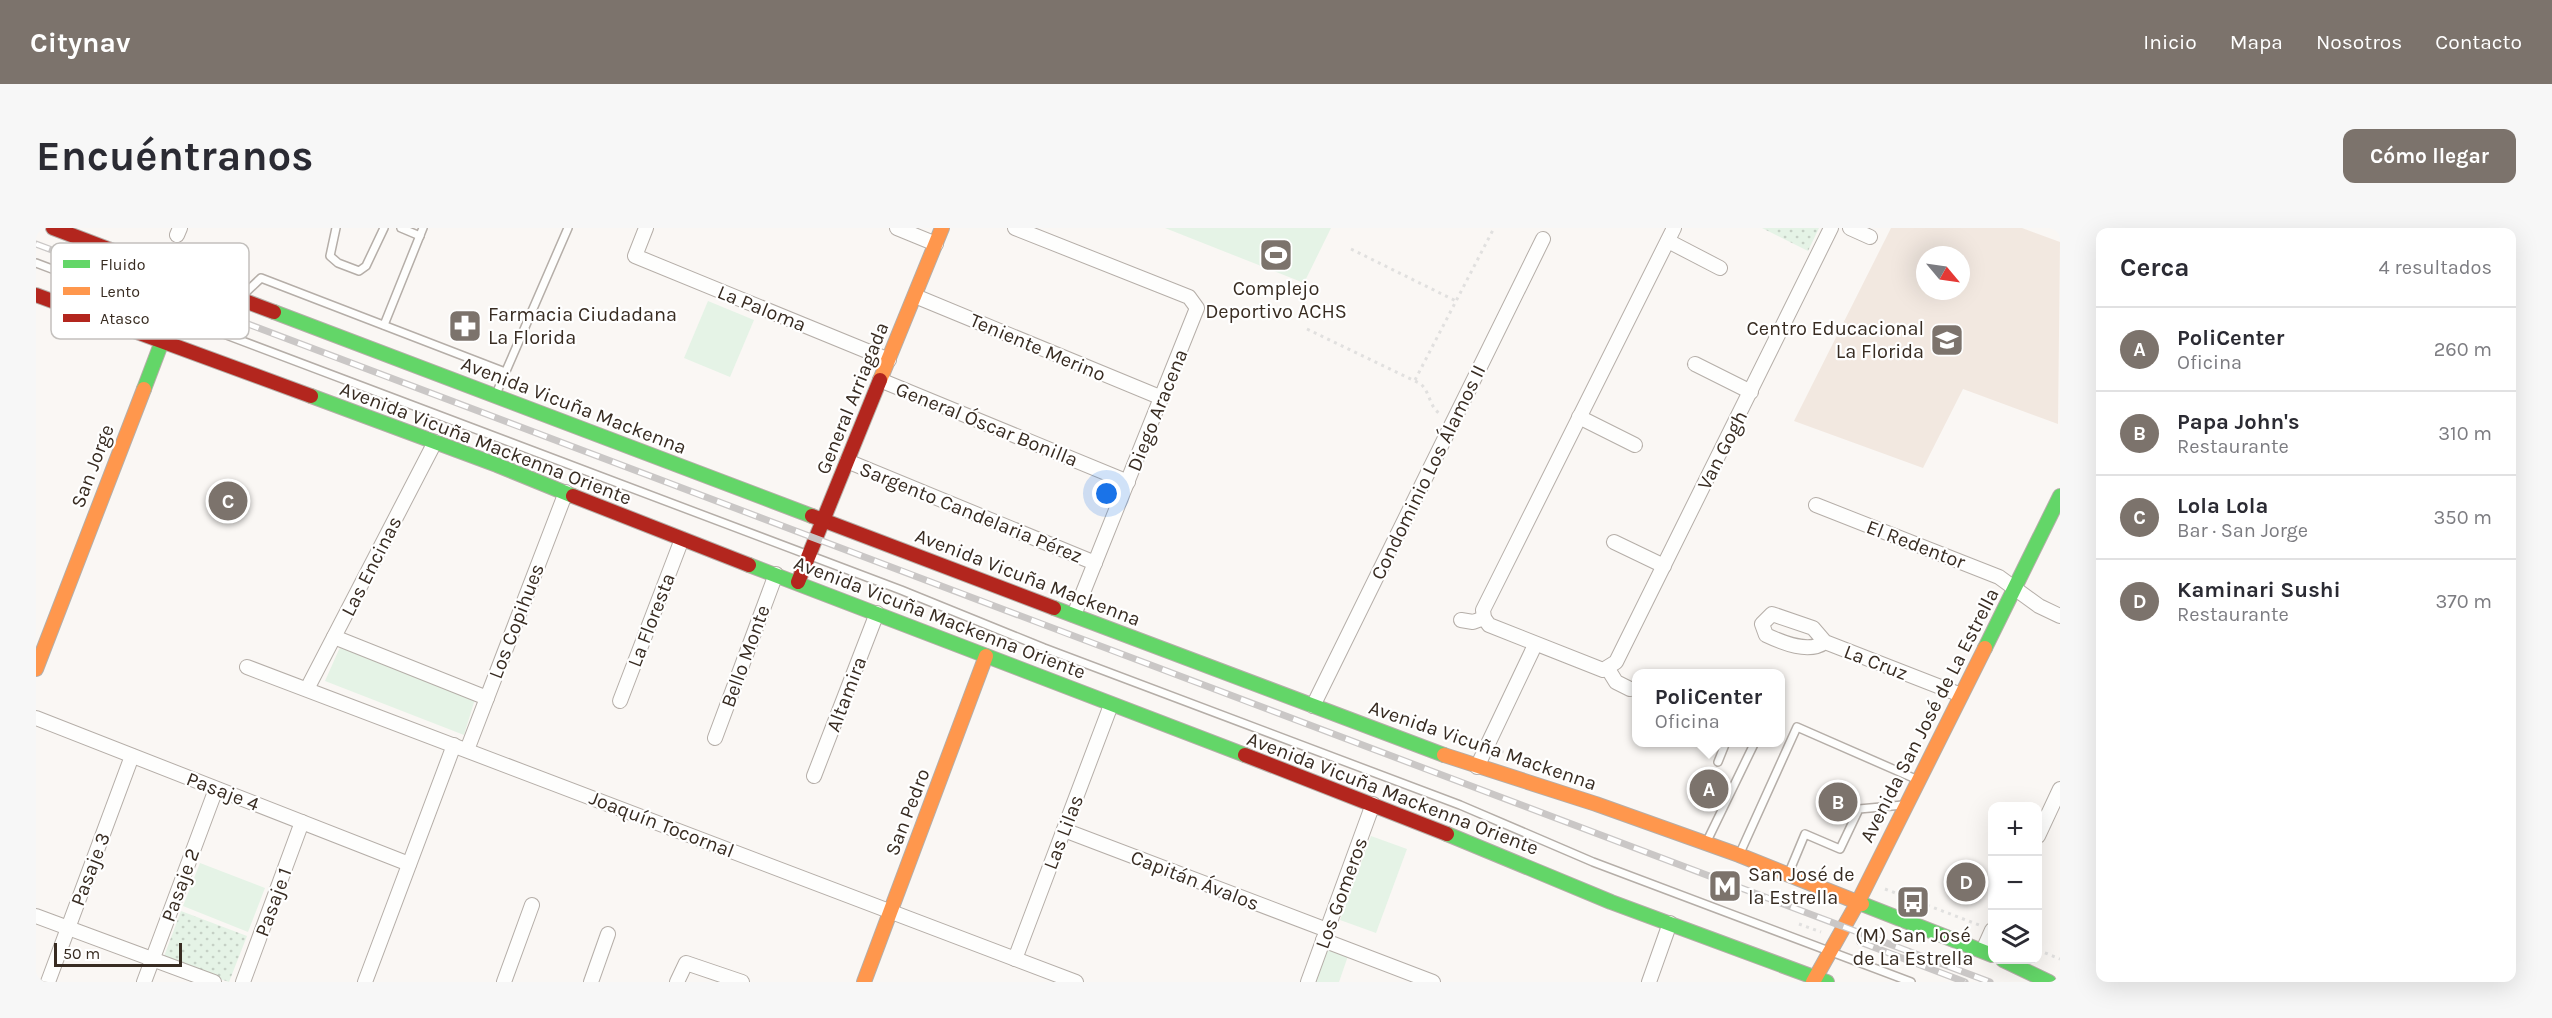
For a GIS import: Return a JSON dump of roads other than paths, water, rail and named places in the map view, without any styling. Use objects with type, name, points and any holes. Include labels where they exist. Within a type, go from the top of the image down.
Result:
[{"type":"main road","name":"Avenida Vicuña Mackenna","points":[[53,228],[93,243]]},
{"type":"main road","name":"General Arriagada","points":[[798,582],[942,228]]},
{"type":"main road","name":"Avenida Vicuña Mackenna Oriente","points":[[36,295],[51,300]]},
{"type":"main road","name":"Avenida Vicuña Mackenna","points":[[249,302],[1313,706],[1477,767],[1596,804],[1739,855],[1988,953]]},
{"type":"main road","name":"Avenida Vicuña Mackenna Oriente","points":[[161,340],[435,442],[682,539],[877,612],[1111,705],[1373,804],[1818,981]]},
{"type":"main road","name":"San Jorge","points":[[36,669],[42,637],[161,340]]},
{"type":"main road","name":"Avenida San José de La Estrella","points":[[1818,981],[1829,952],[1858,902],[2060,496]]},
{"type":"main road","name":"San Pedro","points":[[864,982],[986,656]]},
{"type":"main road","points":[[2011,964],[2049,982]]},
{"type":"street","name":"La Paloma","points":[[646,228],[634,256],[889,360]]},
{"type":"street","points":[[897,228],[936,244]]},
{"type":"street","name":"Diego Aracena","points":[[1015,228],[1189,297],[1196,304],[1196,313],[1074,615]]},
{"type":"street","points":[[1629,689],[1616,682],[1608,669],[1597,669],[1489,625],[1484,618],[1484,607],[1674,228]]},
{"type":"street","name":"Van Gogh","points":[[1608,669],[1616,662],[1831,228]]},
{"type":"street","points":[[1850,228],[1870,237]]},
{"type":"street","name":"Condominio Los Álamos II","points":[[1313,706],[1543,239]]},
{"type":"street","points":[[1668,241],[1720,268]]},
{"type":"street","name":"Teniente Merino","points":[[915,296],[1162,398]]},
{"type":"street","points":[[1695,364],[1751,392]]},
{"type":"street","name":"General Óscar Bonilla","points":[[880,380],[1128,482]]},
{"type":"street","points":[[1579,417],[1635,444]]},
{"type":"street","name":"Las Encinas","points":[[307,690],[435,442]]},
{"type":"street","name":"Sargento Candelaria Pérez","points":[[847,461],[1095,562]]},
{"type":"street","name":"Los Copihues","points":[[365,982],[409,864],[461,748],[487,698],[566,492]]},
{"type":"street","name":"El Redentor","points":[[1816,505],[1999,577],[2060,616]]},
{"type":"street","name":"La Floresta","points":[[620,701],[682,539]]},
{"type":"street","points":[[1614,542],[1664,566]]},
{"type":"street","name":"Bello Monte","points":[[715,738],[776,574]]},
{"type":"street","name":"Altamira","points":[[814,776],[877,612]]},
{"type":"street","points":[[1461,620],[1473,622],[1484,618]]},
{"type":"street","points":[[334,637],[487,698]]},
{"type":"street","name":"La Cruz","points":[[1826,642],[1961,695]]},
{"type":"street","points":[[1477,767],[1535,645]]},
{"type":"street","name":"Joaquín Tocornal","points":[[248,667],[1076,982]]},
{"type":"street","name":"Las Lilas","points":[[1016,959],[1111,705]]},
{"type":"street","name":"Pasaje 4","points":[[36,718],[409,864]]},
{"type":"street","name":"Pasaje 3","points":[[48,982],[132,756]]},
{"type":"street","name":"Pasaje 2","points":[[144,982],[216,789]]},
{"type":"street","points":[[2042,826],[2060,789]]},
{"type":"street","name":"Los Gomeros","points":[[1308,982],[1373,804]]},
{"type":"street","name":"Pasaje 1","points":[[243,982],[302,822]]},
{"type":"street","name":"Capitán Ávalos","points":[[1064,830],[1325,935],[1433,982]]},
{"type":"street","points":[[504,982],[532,905]]},
{"type":"street","points":[[36,916],[214,982]]},
{"type":"street","points":[[1649,982],[1670,923]]},
{"type":"street","points":[[591,982],[608,934]]},
{"type":"street","points":[[677,982],[684,964],[742,982]]},
{"type":"lane","points":[[336,228],[330,256],[338,263],[359,271],[366,266],[384,228]]},
{"type":"lane","points":[[384,325],[422,232],[401,228]]},
{"type":"lane","points":[[495,396],[568,228]]},
{"type":"lane","points":[[36,262],[51,268]]},
{"type":"lane","points":[[249,289],[261,278],[505,372]]},
{"type":"lane","points":[[243,339],[809,555],[1044,648],[1460,805],[1593,862],[1911,982]]},
{"type":"lane","points":[[1739,855],[1797,727],[1919,780]]},
{"type":"lane","points":[[1718,762],[1724,747]]},
{"type":"lane","points":[[1706,844],[1753,747]]},
{"type":"lane","points":[[1788,875],[1805,834],[1840,849],[1859,809],[1906,804]]},
{"type":"railway","points":[[36,244],[51,250]]},
{"type":"railway","points":[[249,324],[1990,982]]},
{"type":"railway","points":[[1860,942],[1965,982]]},
{"type":"place","name":"Complejo Deportivo ACHS","points":[[1276,255]]},
{"type":"place","name":"Farmacia Ciudadana La Florida","points":[[465,326]]},
{"type":"place","name":"Centro Educacional La Florida","points":[[1947,340]]},
{"type":"place","name":"Lola Lola","points":[[228,501]]},
{"type":"place","name":"PoliCenter","points":[[1709,789]]},
{"type":"place","name":"Papa John's","points":[[1838,802]]},
{"type":"place","name":"Kaminari Sushi","points":[[1966,882]]},
{"type":"place","name":"San José de la Estrella","points":[[1725,886]]},
{"type":"place","name":"(M) San José de La Estrella","points":[[1913,902]]}]
